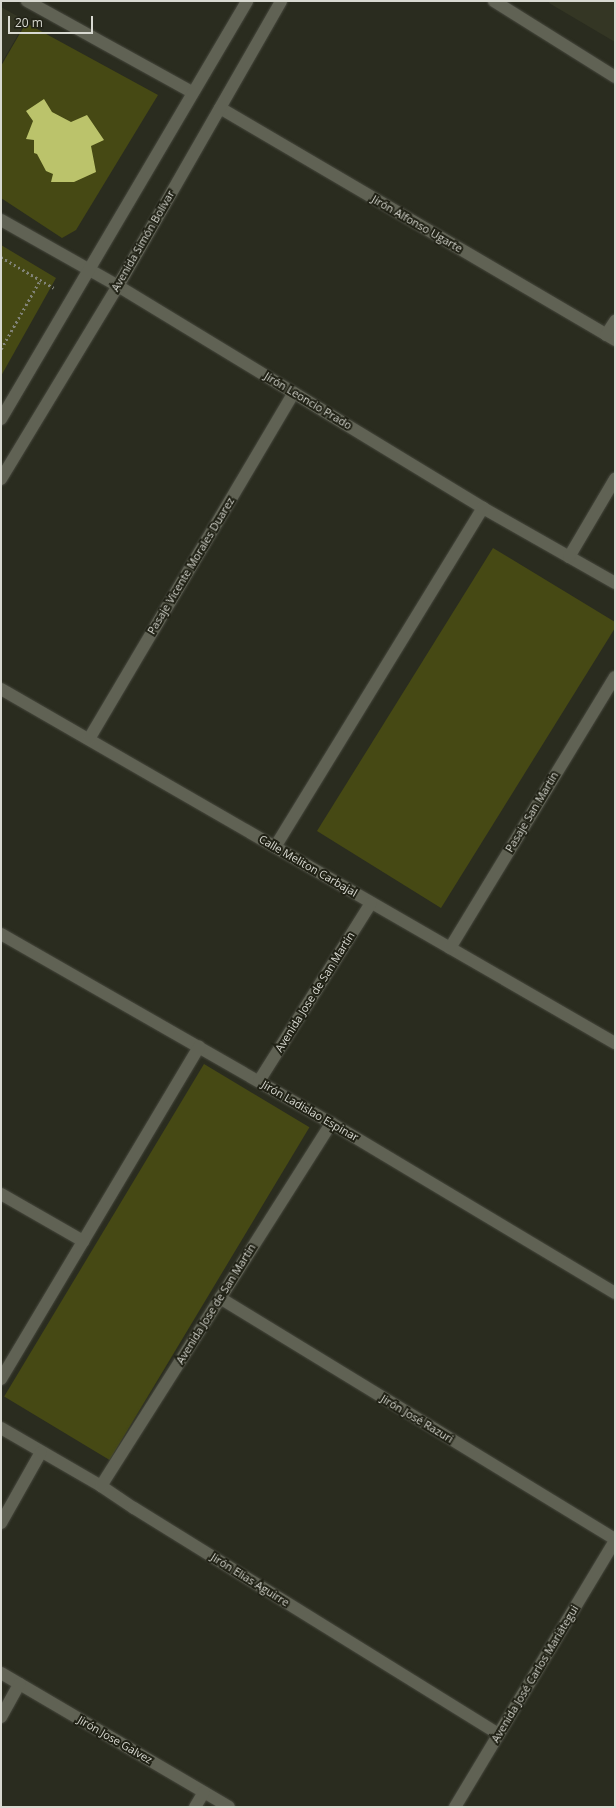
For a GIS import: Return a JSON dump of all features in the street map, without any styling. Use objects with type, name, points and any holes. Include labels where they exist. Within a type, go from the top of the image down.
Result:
[{"type":"street","points":[[28,1],[192,92]]},
{"type":"street","points":[[1,419],[192,92],[247,1]]},
{"type":"street","name":"Avenida Simón Bolívar","points":[[1,479],[118,286],[281,1]]},
{"type":"street","points":[[494,1],[615,77]]},
{"type":"street","name":"Jirón Alfonso Ugarte","points":[[220,108],[611,338]]},
{"type":"street","name":"Jirón Leoncio Prado","points":[[1,220],[118,286],[483,508],[615,583]]},
{"type":"street","points":[[611,338],[615,321]]},
{"type":"street","name":"Pasaje Vicente Morales Duarez","points":[[89,739],[294,393]]},
{"type":"street","points":[[569,557],[615,480]]},
{"type":"street","points":[[275,847],[483,508]]},
{"type":"street","name":"Pasaje San Martín","points":[[450,948],[615,677]]},
{"type":"street","name":"Calle Meliton Carbajal","points":[[1,689],[615,1043]]},
{"type":"street","name":"Avenida Jose de San Martin","points":[[258,1081],[371,903]]},
{"type":"street","name":"Jirón Ladislao Espinar","points":[[1,934],[331,1123],[615,1293]]},
{"type":"street","points":[[1,1379],[199,1047]]},
{"type":"street","name":"Avenida Jose de San Martin","points":[[101,1486],[331,1123]]},
{"type":"street","points":[[1,1194],[83,1241]]},
{"type":"street","name":"Jirón José Razuri","points":[[220,1298],[615,1540]]},
{"type":"street","name":"Jirón Elias Aguirre","points":[[1,1428],[101,1486],[134,1508],[499,1734]]},
{"type":"street","points":[[1,1523],[41,1452]]},
{"type":"street","name":"Avenida José Carlos Mariátegui","points":[[455,1807],[615,1540]]},
{"type":"street","name":"Jirón Jose Galvez","points":[[1,1673],[229,1807]]},
{"type":"street","points":[[1,1717],[19,1684]]},
{"type":"street","points":[[195,1807],[204,1792]]},
{"type":"path","points":[[1,257],[72,298]]},
{"type":"path","points":[[1,349],[40,280]]},
{"type":"shaded area","points":[[550,1],[615,1],[615,42],[549,3]]},
{"type":"shaded area","points":[[1,7],[26,21],[1,64]]},
{"type":"green space","points":[[26,23],[158,95],[76,230],[62,238],[1,198],[1,66]]},
{"type":"green space","points":[[1,245],[56,278],[1,376]]},
{"type":"green space","points":[[493,548],[615,622],[615,628],[441,908],[317,831]]},
{"type":"green space","points":[[204,1064],[309,1127],[110,1460],[4,1397]]},
{"type":"building","points":[[44,99],[52,112],[71,122],[87,115],[104,140],[91,146],[96,172],[74,182],[51,182],[53,174],[46,171],[37,154],[34,153],[34,140],[26,139],[33,121],[26,111]]}]
